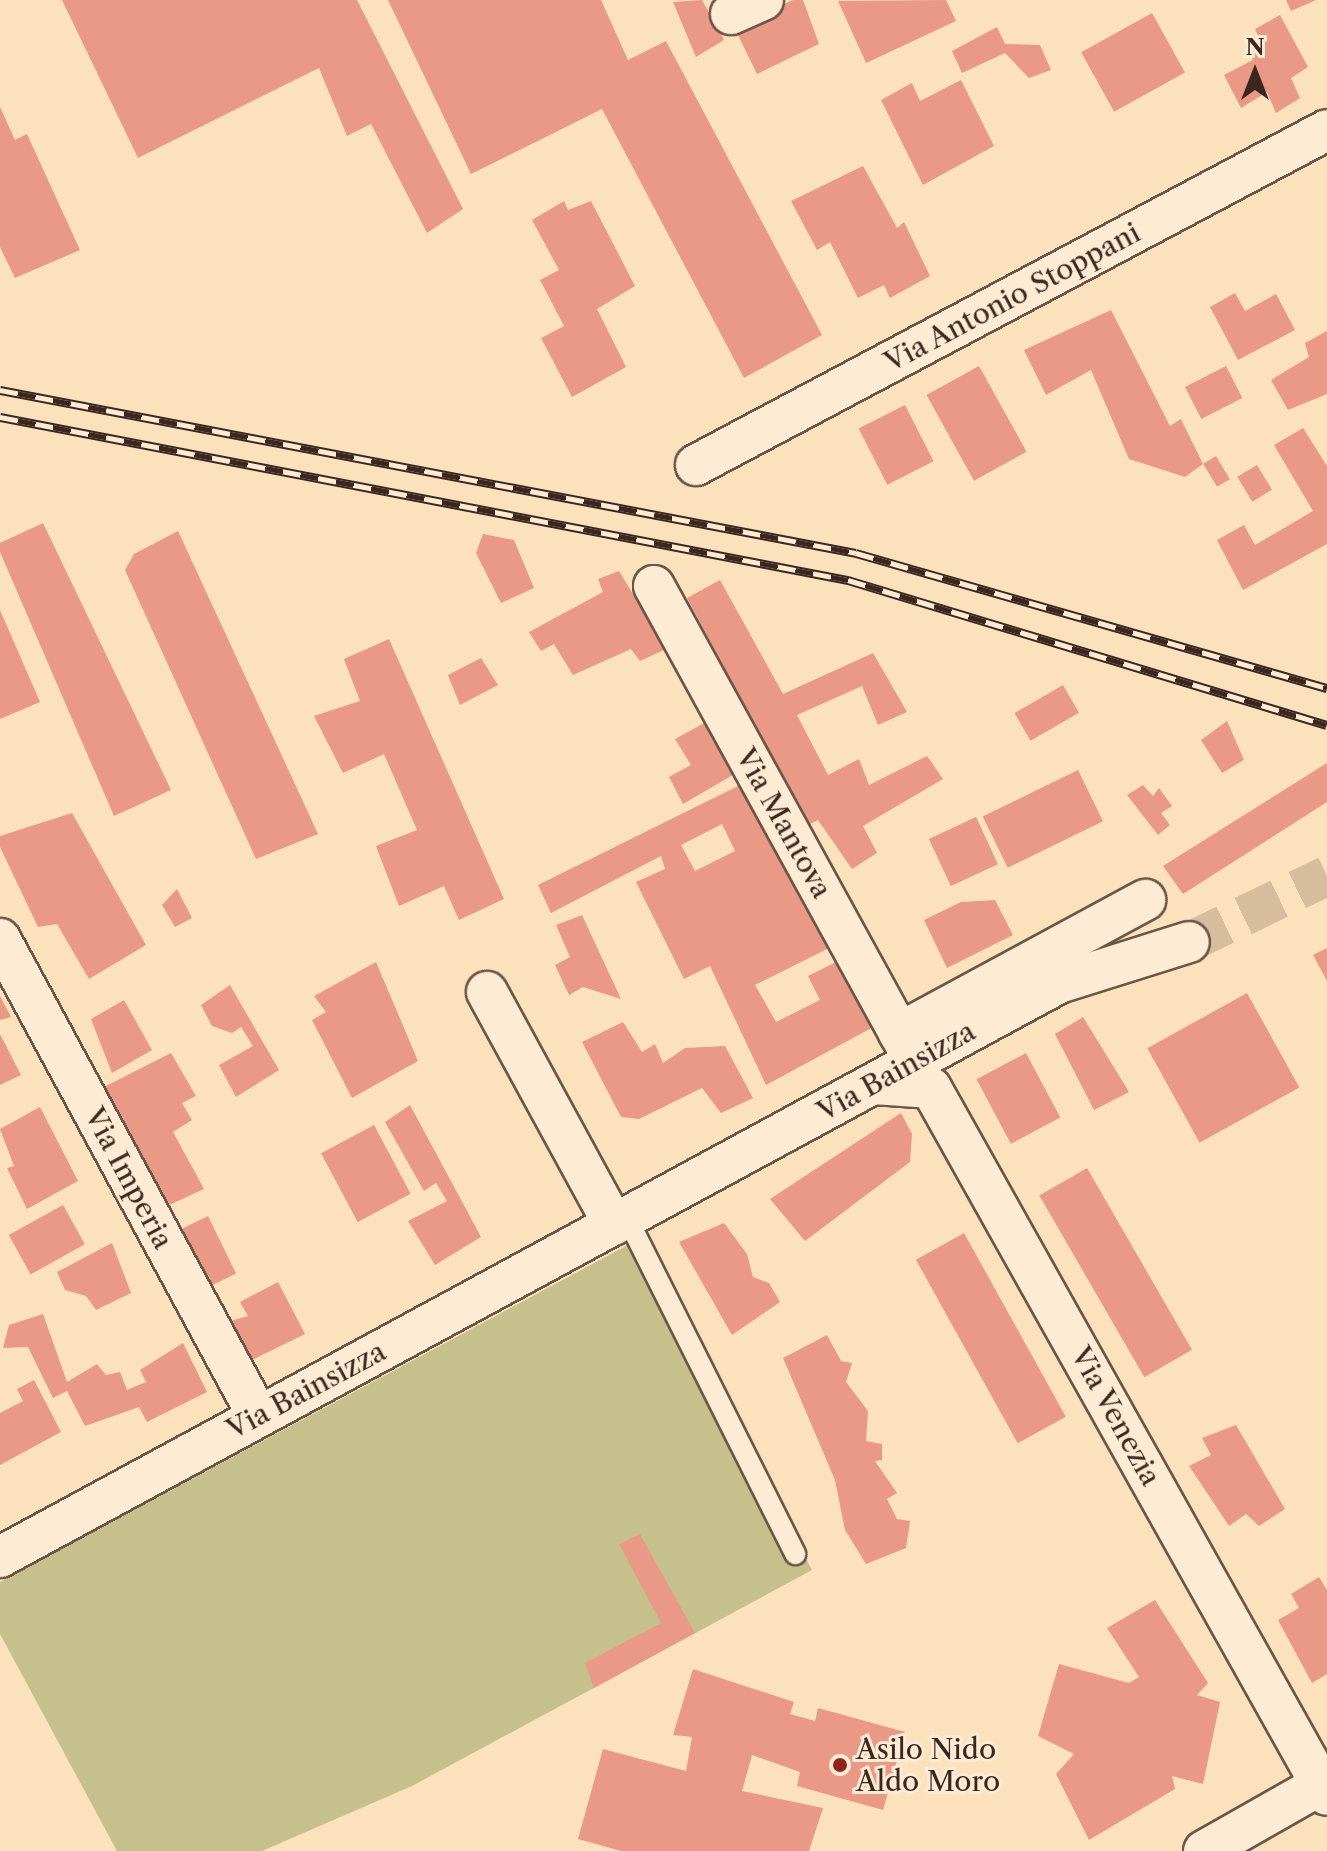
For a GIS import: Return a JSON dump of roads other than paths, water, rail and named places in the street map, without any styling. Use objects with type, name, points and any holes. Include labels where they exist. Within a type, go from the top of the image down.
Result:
[{"type":"street","name":"Via Antonio Stoppani","points":[[696,465],[1327,130]]},
{"type":"street","name":"Via Mantova","points":[[654,586],[906,1047]]},
{"type":"street","points":[[906,1047],[1145,900]]},
{"type":"street","name":"Via Imperia","points":[[0,939],[258,1416]]},
{"type":"street","name":"Via Bainsizza","points":[[0,1557],[873,1084],[906,1047],[1059,983],[1189,942]]},
{"type":"street","points":[[487,992],[620,1222]]},
{"type":"street","name":"Via Venezia","points":[[873,1084],[931,1088],[1325,1787]]},
{"type":"street","points":[[1204,1851],[1325,1787]]},
{"type":"lane","points":[[620,1222],[795,1554]]},
{"type":"tunnel","points":[[1189,942],[1327,876]]},
{"type":"railway","points":[[0,390],[856,553],[1327,688]]},
{"type":"railway","points":[[0,417],[848,580],[1327,725]]},
{"type":"place","name":"Asilo Nido Aldo Moro","points":[[840,1765]]}]
